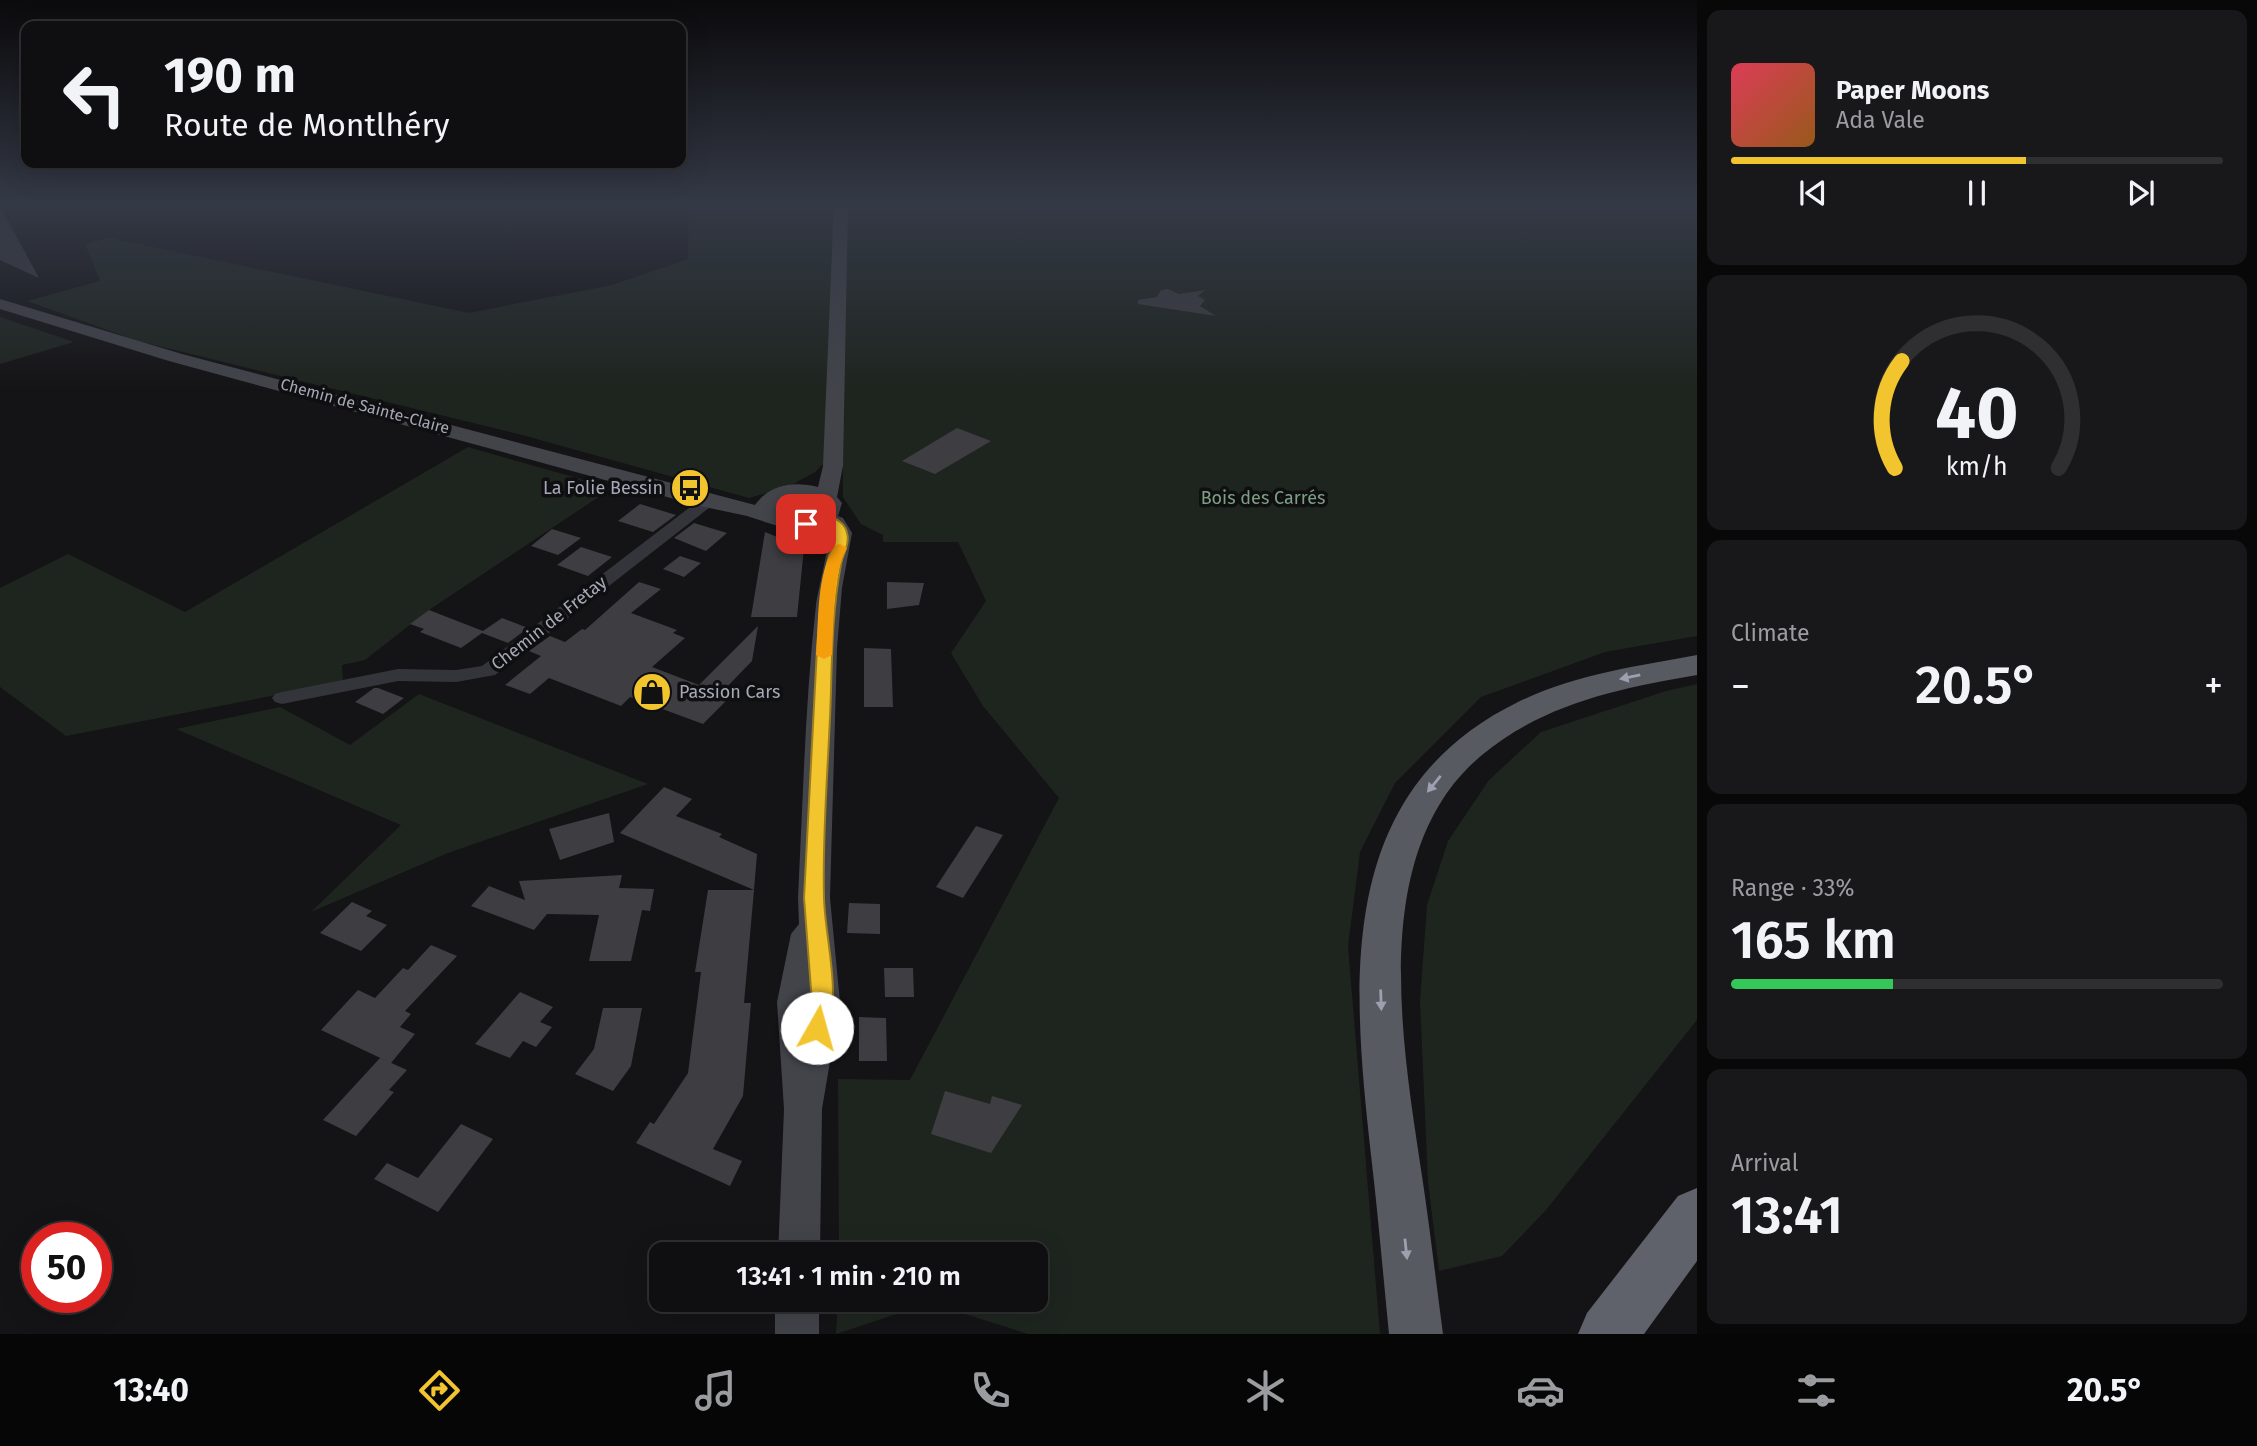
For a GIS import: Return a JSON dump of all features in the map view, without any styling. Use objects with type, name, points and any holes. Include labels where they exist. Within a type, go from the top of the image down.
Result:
[{"type":"highway","points":[[1416,1334],[1385,1078],[1380,947],[1390,876],[1399,845],[1419,804],[1436,781],[1480,738],[1529,710],[1567,694],[1625,678],[1697,665]]},
{"type":"highway","points":[[1608,1334],[1697,1215]]},
{"type":"main road","points":[[819,513],[833,466],[839,265]]},
{"type":"main road","name":"Chemin de Sainte-Claire","points":[[0,304],[159,352],[548,455],[708,501],[732,505],[778,501]]},
{"type":"main road","points":[[778,501],[808,485],[833,466]]},
{"type":"main road","points":[[778,501],[812,492],[836,555],[824,648],[814,898],[822,1002],[803,1109],[799,1242]]},
{"type":"main road","points":[[778,501],[780,522],[819,513]]},
{"type":"main road","points":[[797,1312],[797,1334]]},
{"type":"street","name":"Chemin de Fretay","points":[[282,698],[398,675],[456,676],[488,671],[708,501]]},
{"type":"green space","name":"Bois des Carrés","points":[[94,265],[240,265],[469,313],[612,285],[670,265],[1697,265],[1697,636],[1605,652],[1481,697],[1395,783],[1360,852],[1348,946],[1380,1334],[1028,1334],[958,1312],[1048,1312],[1048,1242],[839,1242],[838,1079],[910,1080],[1059,798],[983,706],[951,653],[986,601],[958,542],[883,542],[883,535],[861,524],[843,497],[843,466],[822,465],[788,487],[749,498],[522,435],[138,341],[27,301],[100,281]]},
{"type":"green space","points":[[0,317],[74,342],[0,364]]},
{"type":"green space","points":[[468,447],[612,488],[429,610],[365,660],[342,665],[343,682],[66,736],[0,687],[0,588],[68,554],[185,612]]},
{"type":"green space","points":[[1697,684],[1697,1020],[1546,1210],[1502,1256],[1439,1271],[1428,1182],[1420,1001],[1427,905],[1448,841],[1489,780],[1541,732],[1666,691]]},
{"type":"green space","points":[[419,694],[648,784],[448,853],[311,912],[401,825],[176,729],[280,707],[350,745]]},
{"type":"green space","name":"Bois des Carrés","points":[[837,1312],[903,1312],[836,1334]]},
{"type":"building","points":[[11,265],[32,265],[39,278]]},
{"type":"building","points":[[1168,289],[1179,294],[1205,290],[1198,296],[1205,300],[1200,306],[1216,316],[1138,304],[1138,300],[1157,297],[1161,290]]},
{"type":"building","points":[[957,428],[991,441],[935,474],[902,461]]},
{"type":"building","points":[[640,504],[676,515],[653,532],[618,521]]},
{"type":"building","points":[[694,523],[727,533],[706,551],[674,538]]},
{"type":"building","points":[[552,529],[581,538],[558,555],[531,546]]},
{"type":"building","points":[[765,532],[804,548],[797,617],[751,617]]},
{"type":"building","points":[[581,547],[612,557],[588,576],[557,565]]},
{"type":"building","points":[[680,556],[701,563],[684,577],[663,569]]},
{"type":"building","points":[[639,582],[661,589],[631,613],[677,630],[673,633],[685,638],[652,667],[699,685],[758,626],[752,661],[721,693],[731,696],[703,724],[630,697],[621,706],[549,678],[530,694],[505,685],[541,656],[529,651],[550,636],[565,642],[582,629],[585,630]]},
{"type":"building","points":[[887,582],[924,583],[919,605],[887,609]]},
{"type":"building","points":[[429,610],[483,631],[502,618],[528,628],[508,643],[482,633],[461,648],[420,632],[424,629],[410,624]]},
{"type":"building","points":[[864,648],[891,649],[893,707],[864,707]]},
{"type":"building","points":[[374,688],[404,698],[383,714],[355,702]]},
{"type":"building","points":[[664,787],[692,799],[676,816],[722,834],[719,837],[757,854],[754,890],[620,833]]},
{"type":"building","points":[[609,813],[614,842],[560,860],[549,829]]},
{"type":"building","points":[[976,826],[1003,835],[963,898],[936,887]]},
{"type":"building","points":[[622,875],[619,888],[654,889],[650,911],[642,910],[631,961],[589,961],[599,915],[547,914],[534,930],[471,906],[489,886],[525,900],[519,881]]},
{"type":"building","points":[[708,890],[754,890],[744,1003],[751,1003],[743,1096],[713,1149],[742,1161],[730,1186],[636,1143],[650,1122],[654,1124],[688,1073],[701,972],[695,972]]},
{"type":"building","points":[[352,902],[372,911],[366,916],[387,925],[361,951],[320,933]]},
{"type":"building","points":[[849,903],[880,904],[880,934],[847,933]]},
{"type":"building","points":[[431,945],[457,956],[405,1011],[411,1014],[400,1027],[415,1034],[391,1063],[321,1030],[358,990],[375,998],[403,968],[408,970]]},
{"type":"building","points":[[884,968],[913,968],[914,997],[885,997]]},
{"type":"building","points":[[520,992],[553,1007],[540,1022],[552,1027],[536,1047],[523,1041],[510,1058],[475,1044]]},
{"type":"building","points":[[603,1008],[642,1008],[631,1066],[613,1091],[575,1074],[594,1049]]},
{"type":"building","points":[[859,1017],[886,1018],[887,1061],[859,1061]]},
{"type":"building","points":[[380,1058],[407,1070],[389,1090],[394,1092],[356,1136],[323,1120]]},
{"type":"building","points":[[945,1091],[990,1104],[992,1096],[1022,1105],[991,1153],[931,1134]]},
{"type":"building","points":[[461,1124],[493,1139],[438,1212],[374,1179],[387,1163],[418,1178]]},
{"type":"slow traffic","points":[[824,655],[830,588],[836,555],[840,548]]},
{"type":"place","name":"La Folie Bessin","points":[[690,488]]},
{"type":"place","name":"Passion Cars","points":[[652,692]]},
{"type":"route","points":[[806,524],[824,518],[835,523],[841,533],[830,588],[824,648],[814,898],[822,1002],[817,1028]]}]
